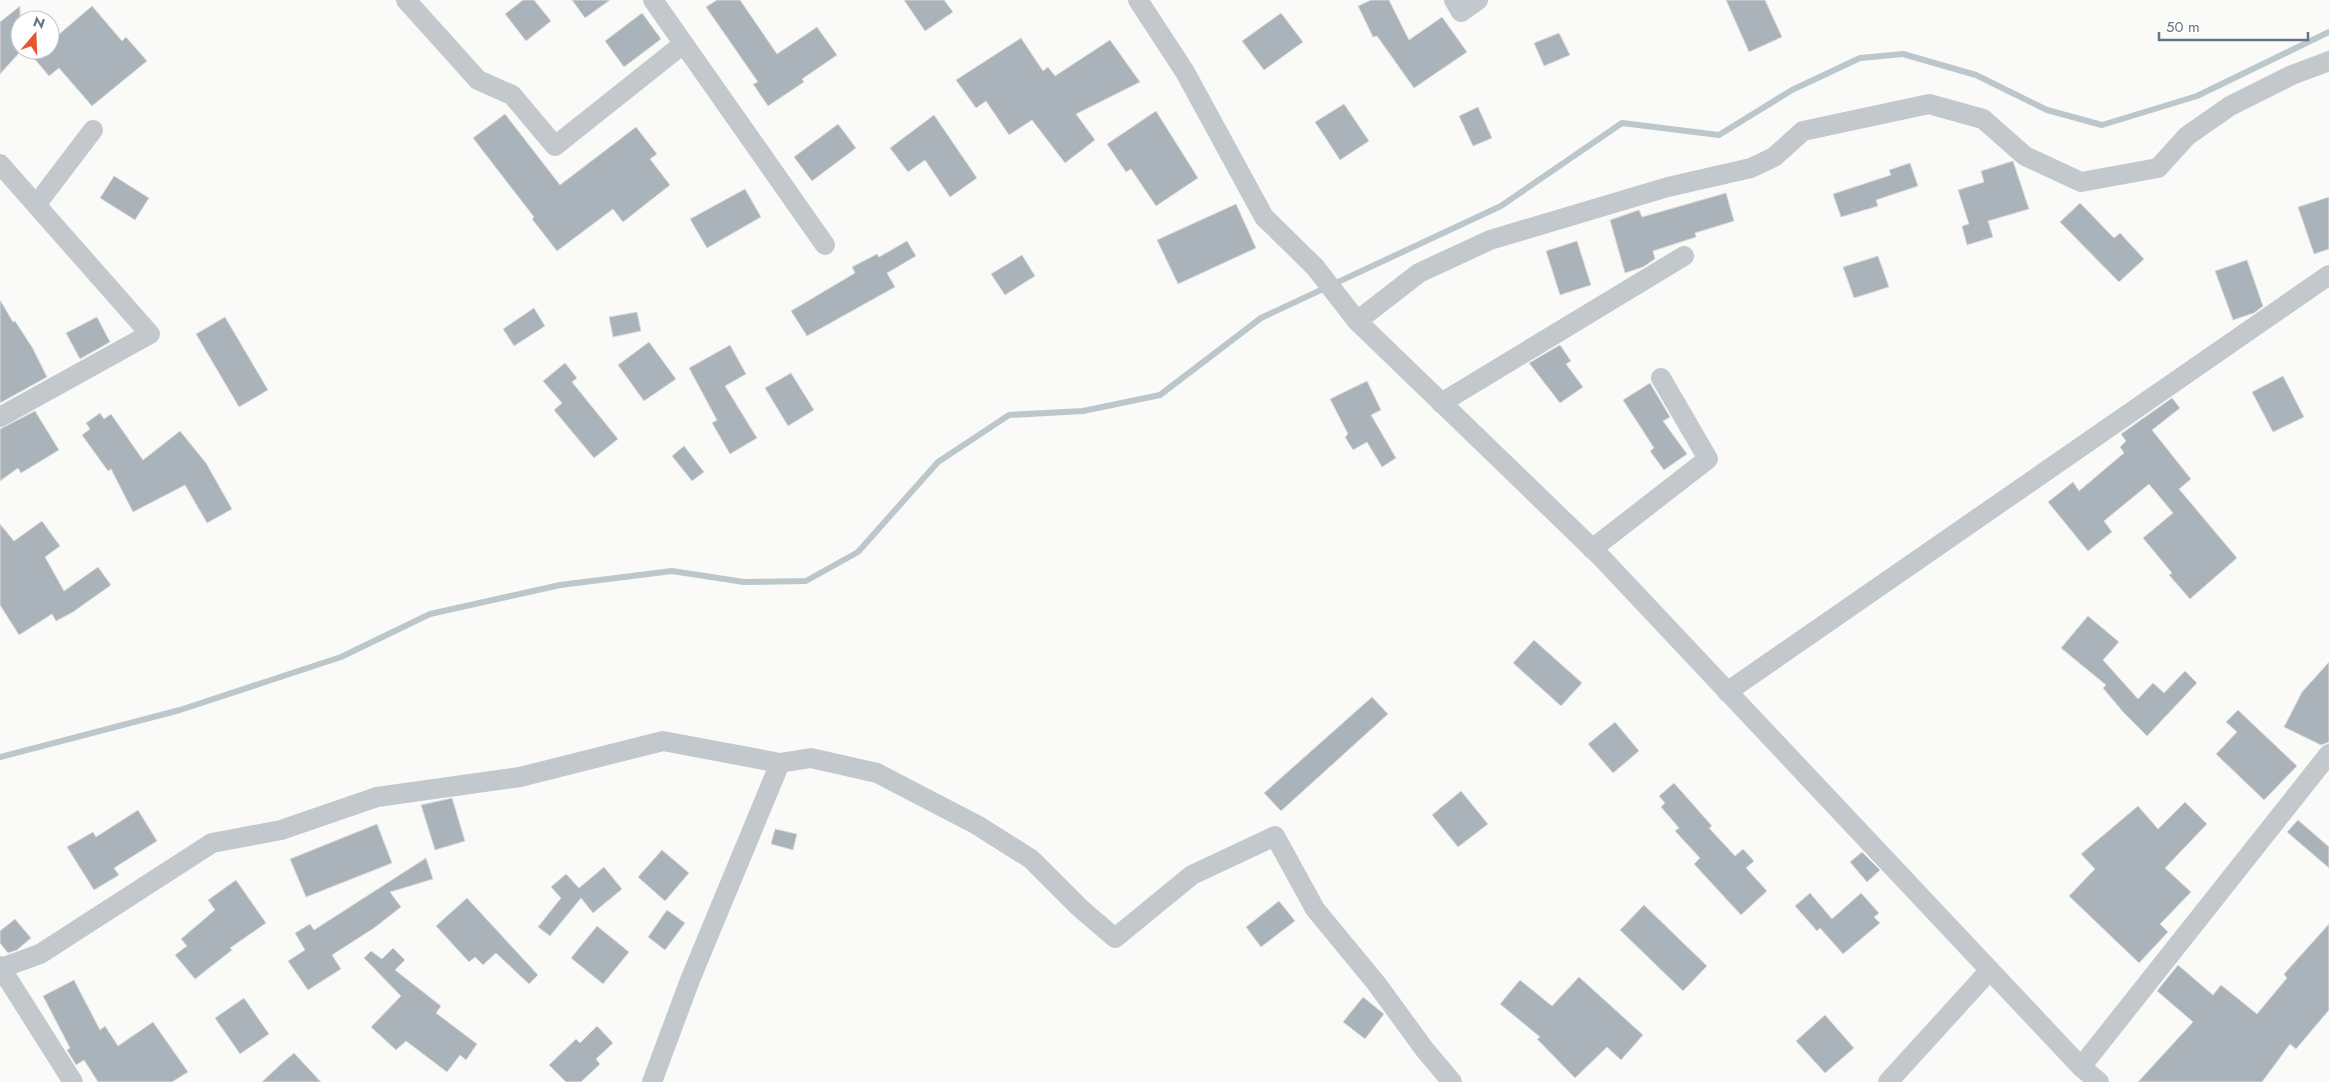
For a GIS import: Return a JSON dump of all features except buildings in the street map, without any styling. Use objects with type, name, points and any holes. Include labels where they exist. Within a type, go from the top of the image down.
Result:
[{"type":"street","points":[[406,0],[478,80],[512,95],[555,146],[682,45]]},
{"type":"street","points":[[653,0],[682,45],[825,245]]},
{"type":"street","points":[[1138,0],[1185,72],[1264,217],[1315,267],[1357,321],[1592,549],[2081,1067],[2099,1082]]},
{"type":"street","points":[[1454,0],[1461,12],[1478,0]]},
{"type":"street","points":[[1357,321],[1419,273],[1490,240],[1668,187],[1751,168],[1774,157],[1803,131],[1929,104],[1983,119],[2025,156],[2082,182],[2158,168],[2187,136],[2230,106],[2292,75],[2329,61]]},
{"type":"street","points":[[36,205],[93,130]]},
{"type":"street","points":[[0,164],[150,334],[0,417]]},
{"type":"street","points":[[1441,403],[1684,256]]},
{"type":"street","points":[[1727,692],[2329,275]]},
{"type":"street","points":[[1592,549],[1708,459],[1661,378]]},
{"type":"street","points":[[73,1082],[1,967],[40,954],[212,842],[282,830],[378,797],[520,777],[663,741],[780,763],[811,758],[877,773],[977,825],[1031,859],[1080,908],[1115,938],[1192,875],[1275,836],[1315,908],[1376,983],[1424,1050],[1452,1082]]},
{"type":"street","points":[[2081,1067],[2329,754]]},
{"type":"street","points":[[652,1082],[680,1007],[780,763]]},
{"type":"street","points":[[1888,1082],[1990,970]]},
{"type":"waterway","points":[[0,757],[180,710],[341,657],[430,614],[560,585],[672,571],[744,582],[806,581],[858,552],[938,462],[1009,415],[1083,411],[1160,395],[1261,318],[1501,206],[1622,123],[1719,135],[1792,90],[1860,58],[1903,54],[1976,75],[2047,110],[2102,125],[2197,96],[2329,32]]}]
